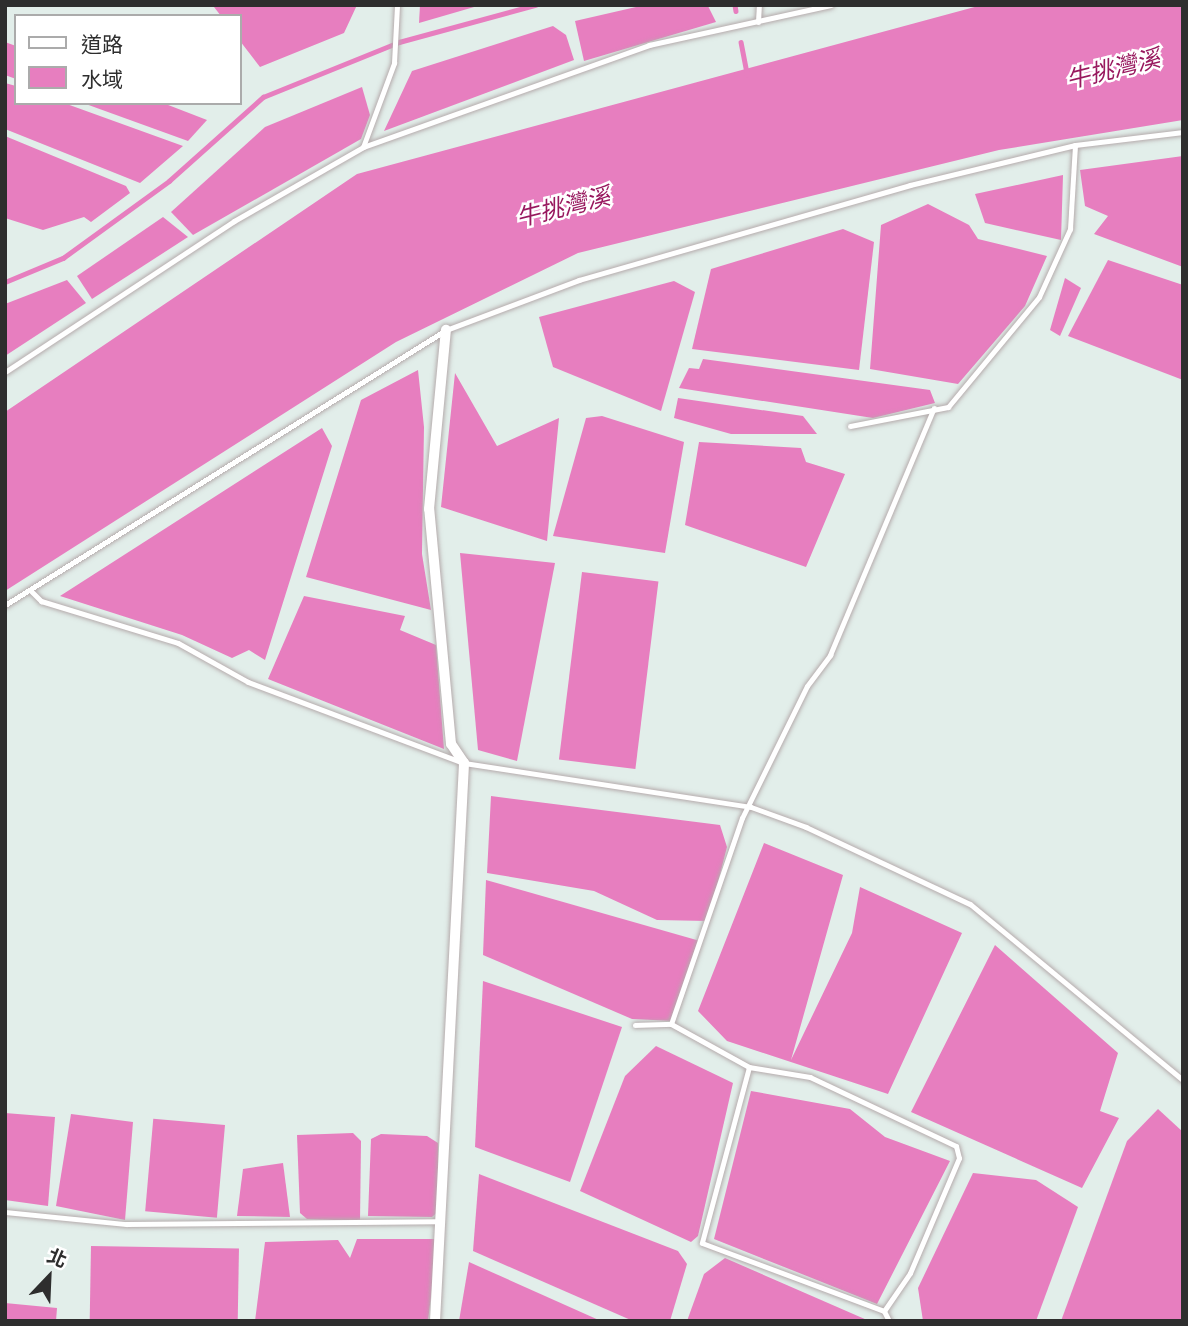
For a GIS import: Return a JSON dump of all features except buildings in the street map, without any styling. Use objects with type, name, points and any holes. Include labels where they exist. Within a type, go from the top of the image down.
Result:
[{"type":"street","points":[[435,1321],[464,763],[451,744],[429,509],[446,330]]},
{"type":"lane","points":[[363,147],[394,63],[397,5]]},
{"type":"lane","points":[[758,22],[759,5]]},
{"type":"lane","points":[[5,372],[234,221],[363,147],[649,45],[831,5]]},
{"type":"lane","points":[[5,605],[446,330],[579,280],[1075,145],[1183,132]]},
{"type":"lane","points":[[850,426],[948,407],[1039,297],[1070,229],[1075,145]]},
{"type":"lane","points":[[671,1024],[751,807],[807,685],[830,655],[934,408]]},
{"type":"lane","points":[[30,590],[41,601],[178,643],[248,682],[464,763],[751,807],[971,904],[1183,1080]]},
{"type":"lane","points":[[635,1025],[671,1024],[749,1067],[822,1082],[956,1146],[959,1158],[910,1273],[884,1311]]},
{"type":"lane","points":[[749,1067],[702,1244],[884,1311],[889,1321]]},
{"type":"lane","points":[[5,1212],[126,1224],[442,1221]]},
{"type":"water","points":[[357,5],[344,33],[260,67],[242,44],[242,14],[219,14],[214,7]]},
{"type":"water","points":[[420,5],[481,5],[419,23]]},
{"type":"water","name":"牛挑灣溪","points":[[982,5],[1183,5],[1183,120],[999,150],[578,253],[396,342],[5,591],[5,412],[357,174]]},
{"type":"water","points":[[708,6],[716,22],[584,61],[575,21],[636,7]]},
{"type":"water","points":[[553,26],[566,35],[574,60],[384,131],[412,71]]},
{"type":"water","points":[[5,42],[14,45],[14,78],[5,75]]},
{"type":"water","points":[[5,83],[14,85],[14,105],[70,105],[183,146],[140,183],[5,129]]},
{"type":"water","points":[[362,87],[370,115],[361,139],[193,235],[171,212],[265,127]]},
{"type":"water","points":[[89,105],[168,105],[207,120],[188,141]]},
{"type":"water","points":[[5,136],[126,186],[130,193],[91,222],[84,217],[43,230],[5,218]]},
{"type":"water","points":[[1183,156],[1183,267],[1094,234],[1108,216],[1085,206],[1080,170]]},
{"type":"water","points":[[1063,175],[1061,240],[985,223],[975,194]]},
{"type":"water","points":[[928,204],[969,225],[978,239],[1047,256],[1025,306],[958,384],[870,369],[881,225]]},
{"type":"water","points":[[163,217],[188,237],[92,299],[77,276]]},
{"type":"water","points":[[843,229],[874,242],[859,370],[692,349],[711,269]]},
{"type":"water","points":[[1108,260],[1183,285],[1183,380],[1068,336]]},
{"type":"water","points":[[1065,278],[1081,288],[1060,336],[1050,330]]},
{"type":"water","points":[[67,280],[86,303],[5,356],[5,304]]},
{"type":"water","points":[[674,281],[695,292],[661,411],[553,367],[539,317]]},
{"type":"water","points":[[703,359],[930,390],[935,403],[873,418],[679,388],[689,368],[699,369]]},
{"type":"water","points":[[418,370],[424,427],[422,554],[431,610],[306,577],[361,400]]},
{"type":"water","points":[[455,373],[497,446],[559,418],[547,541],[441,507]]},
{"type":"water","points":[[678,398],[803,416],[817,434],[731,434],[674,418]]},
{"type":"water","points":[[602,416],[684,442],[665,553],[553,536],[586,418]]},
{"type":"water","points":[[322,428],[332,446],[265,660],[249,650],[232,658],[182,635],[60,596]]},
{"type":"water","points":[[699,442],[801,448],[806,462],[845,474],[806,567],[685,525]]},
{"type":"water","points":[[460,553],[555,563],[517,761],[478,750]]},
{"type":"water","points":[[582,572],[658,581],[635,769],[559,760]]},
{"type":"water","points":[[304,596],[405,616],[400,630],[436,645],[444,749],[268,679]]},
{"type":"water","points":[[491,796],[720,825],[727,847],[708,921],[657,920],[594,891],[487,873]]},
{"type":"water","points":[[764,843],[843,875],[791,1060],[852,933],[860,887],[962,933],[888,1094],[727,1041],[698,1011]]},
{"type":"water","points":[[486,880],[700,941],[674,1021],[632,1019],[483,955]]},
{"type":"water","points":[[995,945],[1118,1053],[1100,1111],[1119,1118],[1082,1188],[911,1112]]},
{"type":"water","points":[[483,981],[622,1027],[570,1182],[475,1147]]},
{"type":"water","points":[[656,1046],[733,1083],[698,1236],[691,1242],[580,1191],[625,1076]]},
{"type":"water","points":[[751,1091],[850,1109],[885,1137],[950,1161],[877,1304],[714,1239]]},
{"type":"water","points":[[1158,1109],[1183,1132],[1183,1321],[1061,1321],[1127,1141]]},
{"type":"water","points":[[5,1113],[55,1117],[48,1206],[5,1200]]},
{"type":"water","points":[[71,1114],[133,1122],[125,1220],[56,1206]]},
{"type":"water","points":[[153,1119],[225,1125],[217,1218],[145,1211]]},
{"type":"water","points":[[353,1133],[361,1141],[360,1221],[307,1219],[300,1213],[297,1135]]},
{"type":"water","points":[[381,1134],[427,1136],[438,1143],[438,1212],[432,1217],[368,1216],[371,1139]]},
{"type":"water","points":[[283,1163],[290,1217],[237,1216],[243,1169]]},
{"type":"water","points":[[973,1173],[1036,1180],[1078,1207],[1036,1321],[923,1321],[918,1288]]},
{"type":"water","points":[[479,1174],[678,1251],[687,1264],[670,1321],[633,1321],[473,1251]]},
{"type":"water","points":[[357,1239],[438,1239],[428,1321],[255,1321],[265,1242],[338,1240],[350,1258]]},
{"type":"water","points":[[91,1246],[239,1249],[238,1321],[90,1321]]},
{"type":"water","points":[[725,1258],[868,1321],[687,1321],[704,1274]]},
{"type":"water","points":[[469,1262],[601,1321],[459,1321]]},
{"type":"water","points":[[5,1303],[57,1308],[56,1321],[5,1321]]},
{"type":"waterway","points":[[5,282],[63,258],[169,181],[263,97],[399,42],[535,5]]},
{"type":"waterway","points":[[735,5],[736,11]]},
{"type":"waterway","points":[[741,42],[747,74]]}]
